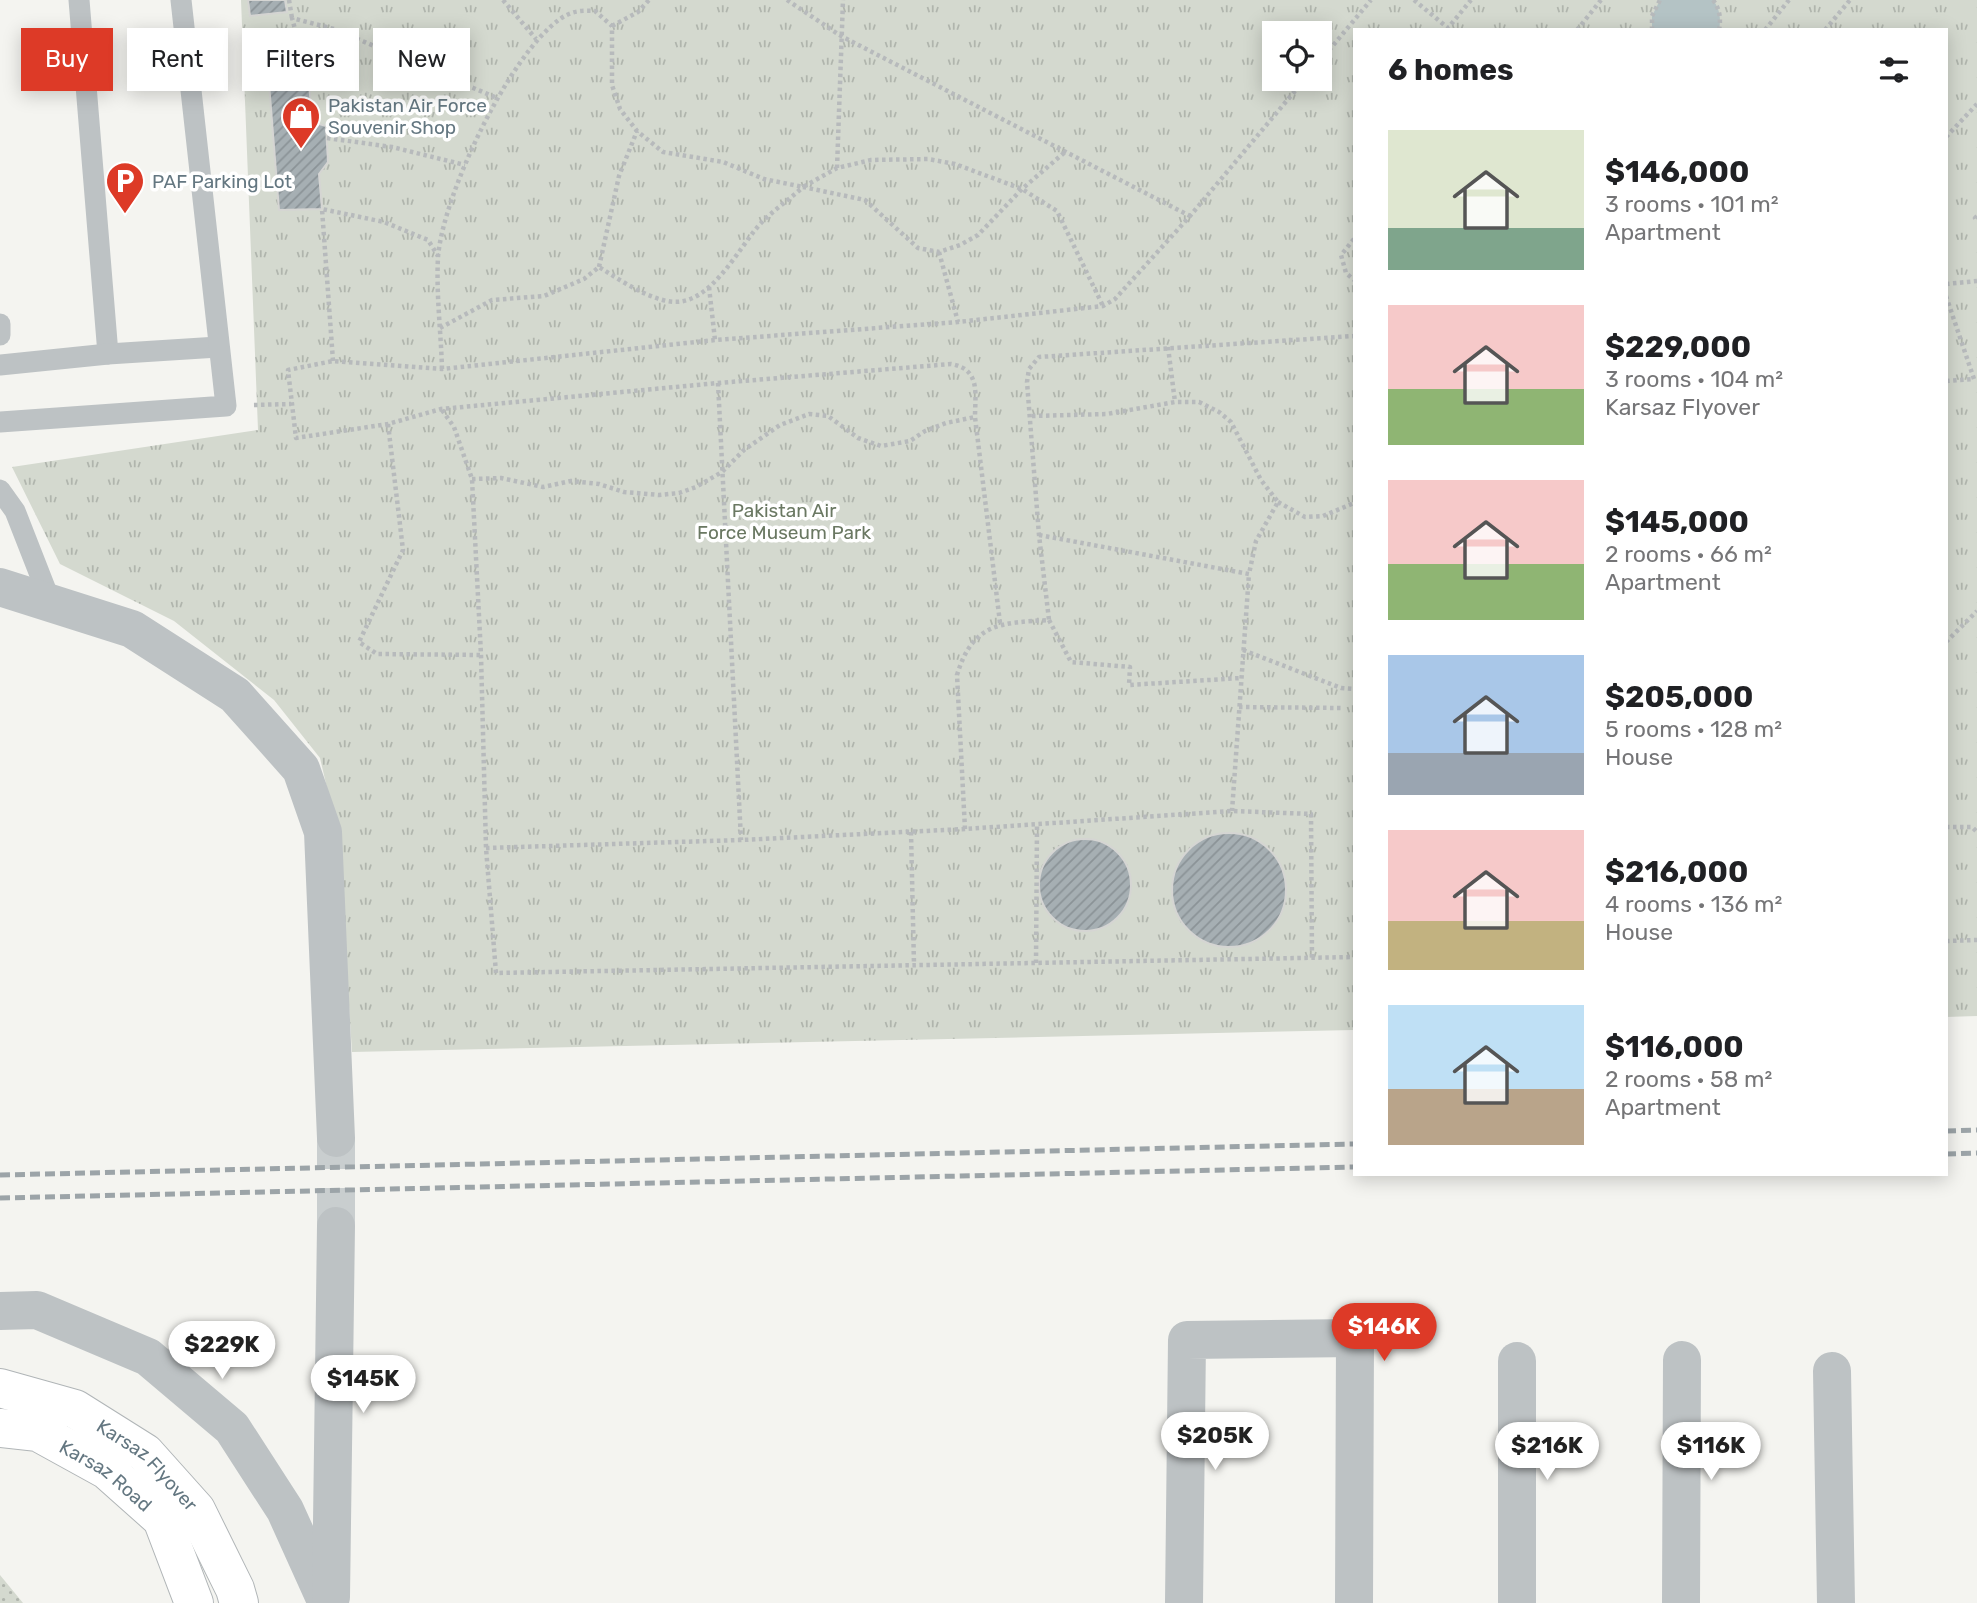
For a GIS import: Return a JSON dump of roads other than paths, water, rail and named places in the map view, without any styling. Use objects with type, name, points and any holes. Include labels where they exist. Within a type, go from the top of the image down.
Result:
[{"type":"highway","name":"Karsaz Flyover","points":[[0,1388],[75,1409],[145,1453],[196,1510],[235,1589],[239,1603]]},
{"type":"highway","name":"Karsaz Road","points":[[0,1428],[38,1432],[107,1469],[162,1519],[194,1603]]},
{"type":"street","points":[[0,587],[132,629],[235,695],[301,769],[324,832],[336,1138]]},
{"type":"street","points":[[329,1603],[336,1226]]},
{"type":"street","points":[[0,1311],[37,1310],[148,1357],[232,1428],[285,1510],[329,1603]]},
{"type":"street","points":[[1184,1603],[1187,1340],[1355,1338],[1354,1603]]},
{"type":"street","points":[[1681,1603],[1682,1360]]},
{"type":"street","points":[[1517,1361],[1517,1603]]},
{"type":"street","points":[[1832,1371],[1836,1603]]},
{"type":"lane","points":[[79,0],[108,354]]},
{"type":"lane","points":[[0,422],[226,406],[181,0]]},
{"type":"lane","points":[[0,324],[0,335]]},
{"type":"lane","points":[[0,366],[108,354],[218,347]]},
{"type":"lane","points":[[0,490],[15,511],[51,603]]},
{"type":"tunnel","points":[[336,1138],[336,1226]]},
{"type":"railway","points":[[1948,1131],[1977,1130]]},
{"type":"railway","points":[[0,1175],[1353,1144]]},
{"type":"railway","points":[[1948,1154],[1977,1153]]},
{"type":"railway","points":[[0,1198],[1353,1167]]},
{"type":"place","name":"Pakistan Air Force Souvenir Shop","points":[[301,150]]},
{"type":"place","name":"PAF Parking Lot","points":[[125,215]]},
{"type":"park label","name":"Pakistan Air Force Museum Park","points":[[784,521]]}]
